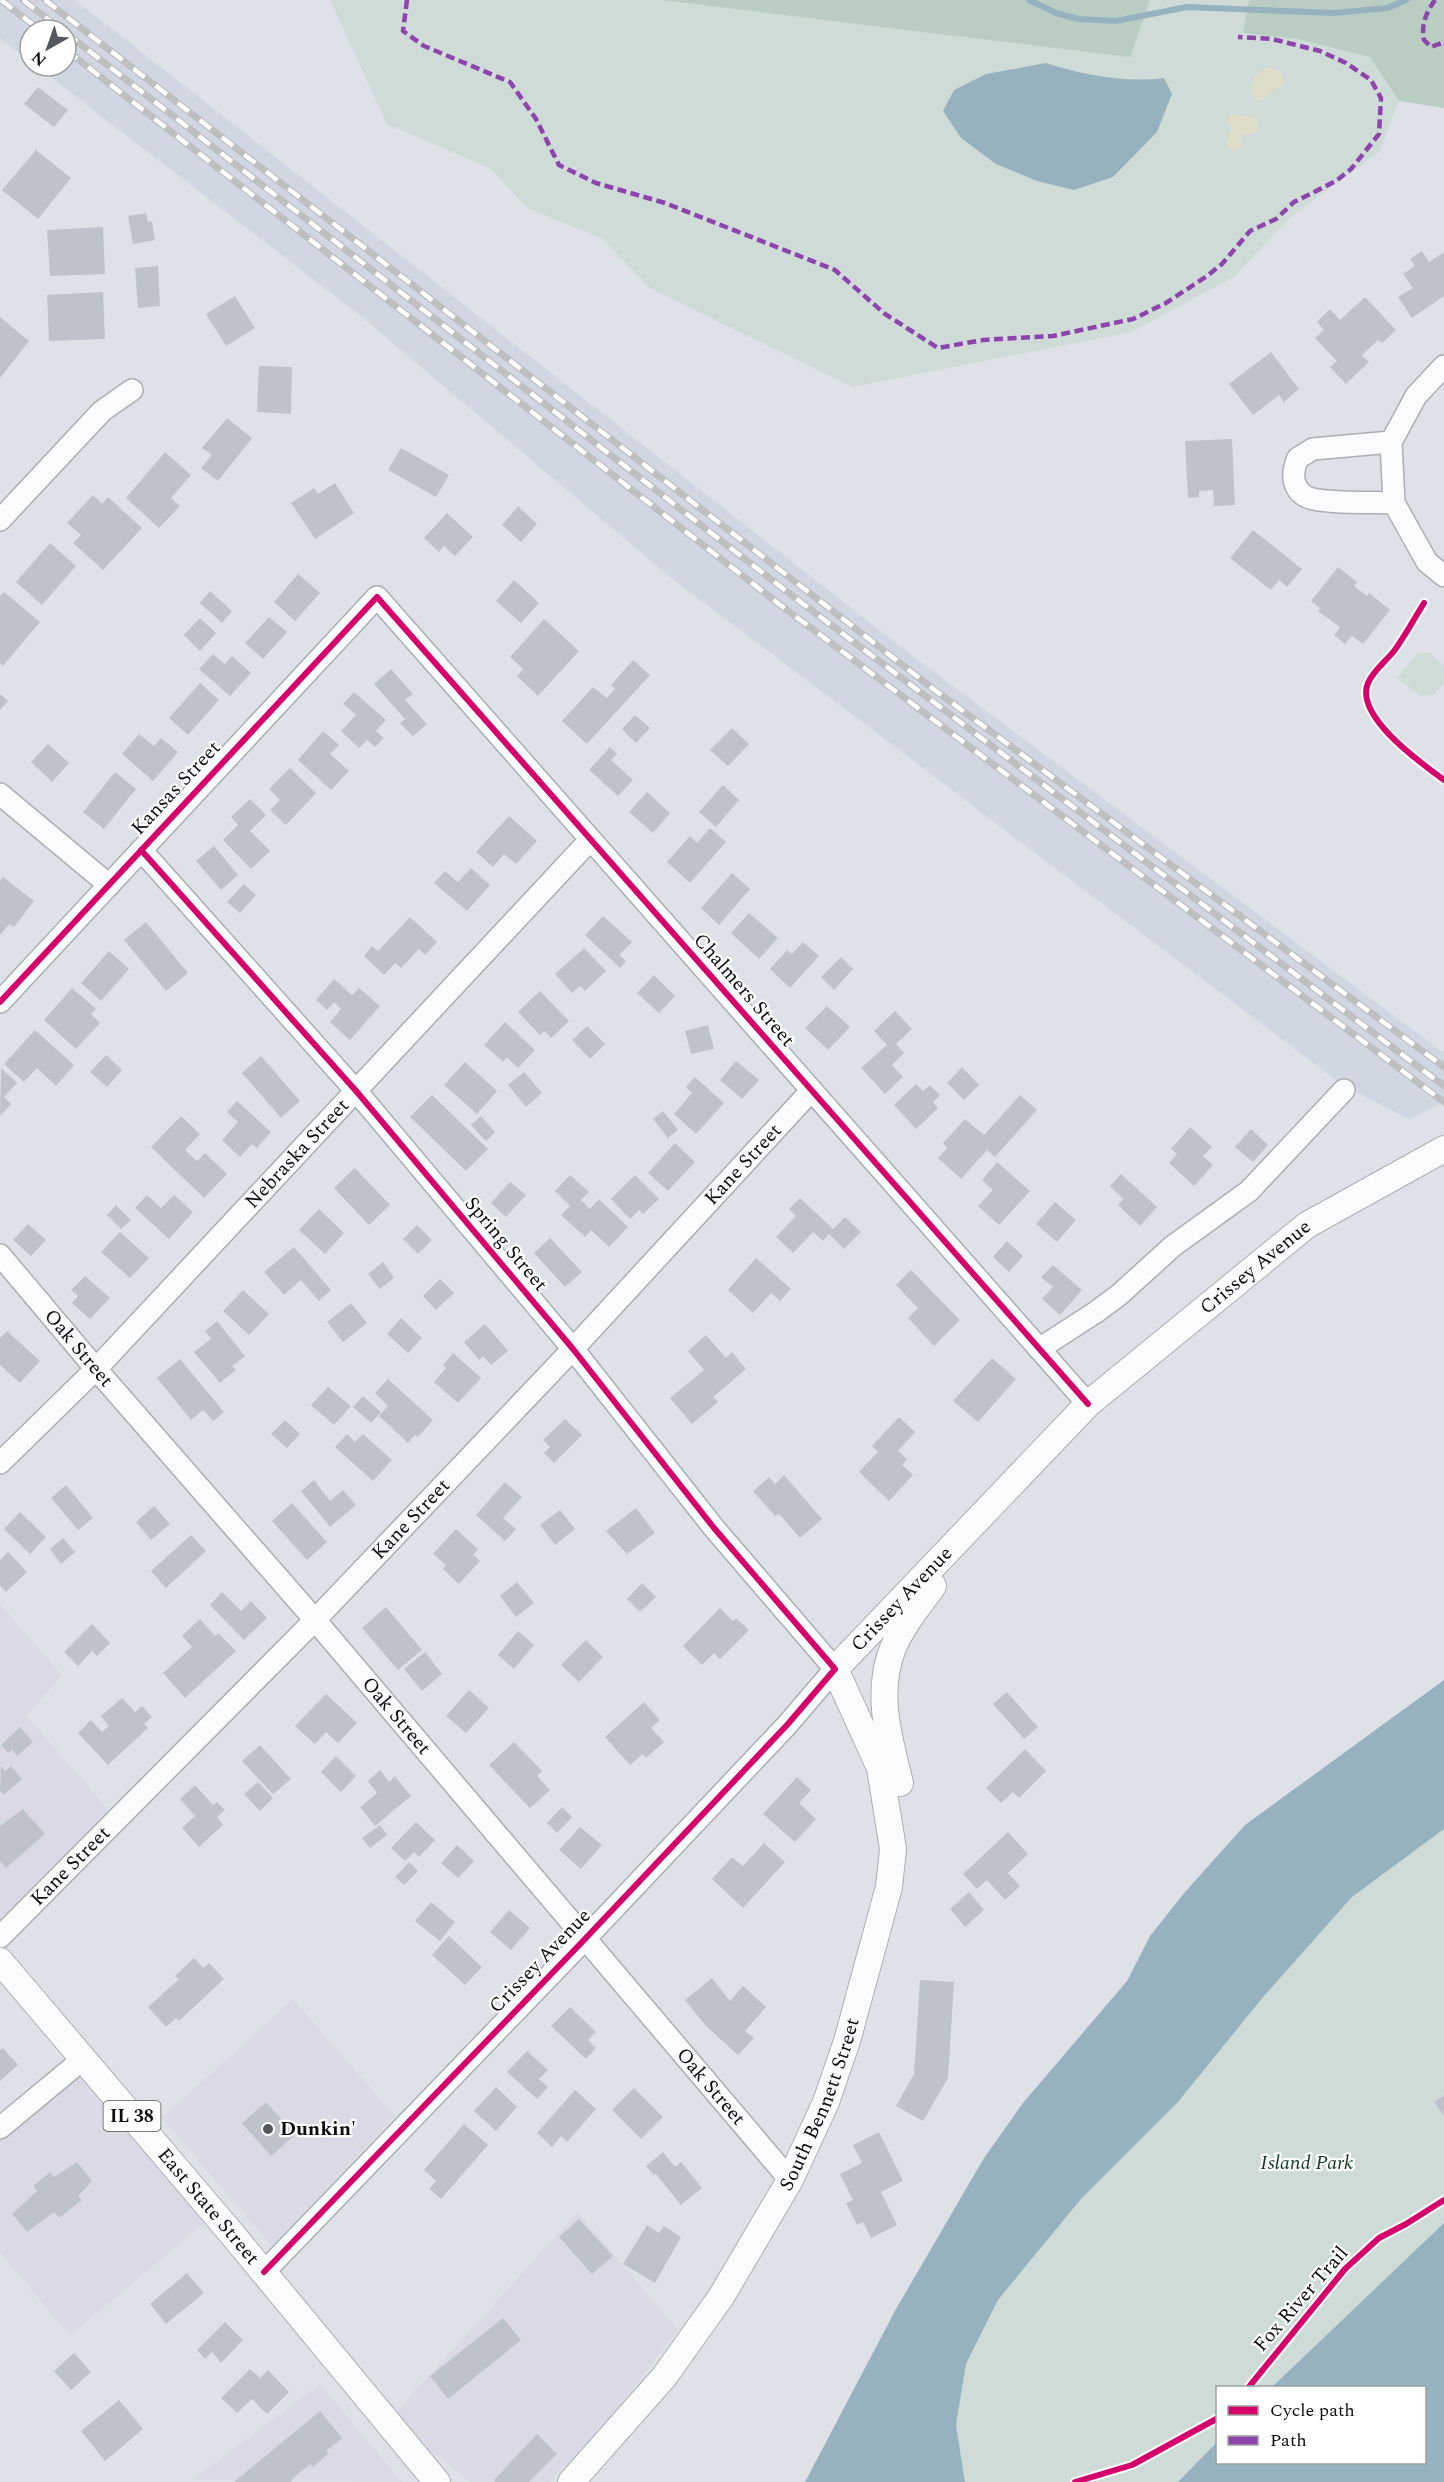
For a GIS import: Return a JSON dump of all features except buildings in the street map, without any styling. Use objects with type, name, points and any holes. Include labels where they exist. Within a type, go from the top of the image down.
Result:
[{"type":"main road","name":"Crissey Avenue","points":[[835,1669],[1088,1404],[1307,1225],[1444,1149]]},
{"type":"main road","points":[[893,1849],[900,1817],[900,1786],[884,1706],[884,1678],[893,1647],[917,1608],[996,1502]]},
{"type":"main road","name":"South Bennett Street","points":[[571,2482],[664,2377],[722,2297],[790,2180],[826,2102],[848,2040],[889,1887],[893,1849],[880,1768],[835,1669]]},
{"type":"main road","name":"East State Street","points":[[0,1961],[264,2272],[438,2482]]},
{"type":"street","points":[[1444,366],[1416,396],[1391,442],[1394,502],[1427,562],[1444,576]]},
{"type":"street","points":[[0,520],[102,411],[132,390]]},
{"type":"street","points":[[1391,442],[1313,449],[1298,458],[1293,475],[1299,490],[1312,499],[1394,502]]},
{"type":"street","name":"Chalmers Street","points":[[377,597],[1088,1404]]},
{"type":"street","name":"Kansas Street","points":[[0,1002],[377,597]]},
{"type":"street","points":[[0,794],[109,885]]},
{"type":"street","name":"Nebraska Street","points":[[0,1463],[96,1370],[590,840]]},
{"type":"street","name":"Spring Street","points":[[141,850],[357,1092],[573,1349],[714,1528],[835,1669]]},
{"type":"street","points":[[1039,1349],[1096,1312],[1173,1246],[1249,1191],[1344,1090]]},
{"type":"street","name":"Kane Street","points":[[0,1937],[315,1620],[573,1349],[811,1091]]},
{"type":"street","name":"Oak Street","points":[[0,1255],[96,1370],[315,1620],[584,1940],[790,2180]]},
{"type":"street","name":"Crissey Avenue","points":[[264,2272],[584,1940],[787,1725],[835,1669]]},
{"type":"street","points":[[0,2128],[83,2059]]},
{"type":"shaded area","points":[[0,0],[75,0],[915,658],[1444,1053],[1444,1102],[1410,1120],[1341,1084],[670,577],[357,313],[52,78],[78,78],[78,18],[18,18],[18,52],[0,38]]},
{"type":"shaded area","points":[[0,1604],[62,1675],[27,1716],[113,1815],[0,1930]]},
{"type":"shaded area","points":[[293,1999],[395,2116],[272,2246],[162,2118]]},
{"type":"shaded area","points":[[82,2065],[209,2219],[70,2336],[0,2252],[0,2134]]},
{"type":"shaded area","points":[[578,2212],[678,2330],[609,2419],[550,2482],[470,2482],[389,2419]]},
{"type":"shaded area","points":[[320,2384],[402,2482],[192,2480]]},
{"type":"green space","points":[[330,0],[1249,0],[1243,33],[1298,39],[1370,57],[1399,101],[1380,151],[1293,215],[1234,277],[1131,332],[853,387],[651,289],[601,238],[527,208],[491,169],[387,124]]},
{"type":"green space","points":[[661,0],[1150,0],[1130,57]]},
{"type":"green space","points":[[1249,0],[1444,0],[1444,108],[1399,101],[1370,57],[1298,39],[1243,33]]},
{"type":"green space","points":[[1429,652],[1444,666],[1444,682],[1435,694],[1420,696],[1397,678],[1417,654]]},
{"type":"green space","name":"Island Park","points":[[1444,1829],[1444,2223],[1273,2386],[1216,2386],[1216,2443],[1178,2482],[965,2482],[956,2425],[966,2364],[998,2300],[1081,2199],[1352,1897]]},
{"type":"sand","points":[[1269,67],[1281,72],[1283,86],[1274,89],[1261,101],[1257,100],[1252,94],[1253,80],[1257,74]]},
{"type":"sand","points":[[1234,114],[1259,120],[1256,132],[1242,136],[1241,146],[1236,152],[1231,150],[1226,142],[1232,130],[1228,121],[1229,116]]},
{"type":"water","points":[[1046,63],[1104,77],[1164,78],[1172,94],[1157,132],[1113,177],[1074,190],[1037,181],[996,164],[961,138],[943,111],[954,90],[986,74]]},
{"type":"water","points":[[1444,1680],[1444,1829],[1352,1897],[1263,1997],[1178,2102],[1081,2199],[998,2300],[966,2364],[956,2425],[965,2482],[805,2482],[896,2309],[984,2158],[1023,2103],[1127,1981],[1150,1936],[1185,1892],[1245,1825]]},
{"type":"water","points":[[1444,2223],[1444,2482],[1178,2482],[1216,2443],[1216,2464],[1426,2464],[1426,2386],[1273,2386]]},
{"type":"waterway","points":[[1029,0],[1056,13],[1078,19],[1116,21],[1187,7],[1334,13],[1388,8],[1406,0]]},
{"type":"railway","points":[[1,0],[24,18]]},
{"type":"railway","points":[[23,0],[46,18]]},
{"type":"railway","points":[[45,0],[936,691],[1444,1067]]},
{"type":"railway","points":[[78,42],[790,594],[1444,1086]]},
{"type":"railway","points":[[78,59],[779,604],[1444,1102]]},
{"type":"marked path","points":[[407,0],[403,31],[424,46],[510,82],[536,119],[559,165],[596,183],[665,203],[835,270],[885,314],[938,348],[983,340],[1053,336],[1133,319],[1166,303],[1207,276],[1222,264],[1250,231],[1276,219],[1294,202],[1336,181],[1351,169],[1379,134],[1381,98],[1371,80],[1346,63],[1320,51],[1272,39],[1238,37]]},
{"type":"marked path","points":[[1435,0],[1425,19],[1424,40],[1431,47],[1444,42]]},
{"type":"cycle path","points":[[0,1002],[377,597],[1088,1404]]},
{"type":"cycle path","points":[[1424,603],[1394,651],[1370,679],[1366,696],[1371,710],[1392,738],[1444,780]]},
{"type":"cycle path","points":[[141,850],[357,1092],[573,1349],[714,1528],[835,1669],[787,1725],[584,1940],[264,2272]]},
{"type":"cycle path","name":"Fox River Trail","points":[[1250,2386],[1345,2269],[1379,2238],[1444,2200]]},
{"type":"cycle path","points":[[1075,2482],[1132,2465],[1216,2419]]},
{"type":"place","name":"Dunkin'","points":[[268,2129]]}]
